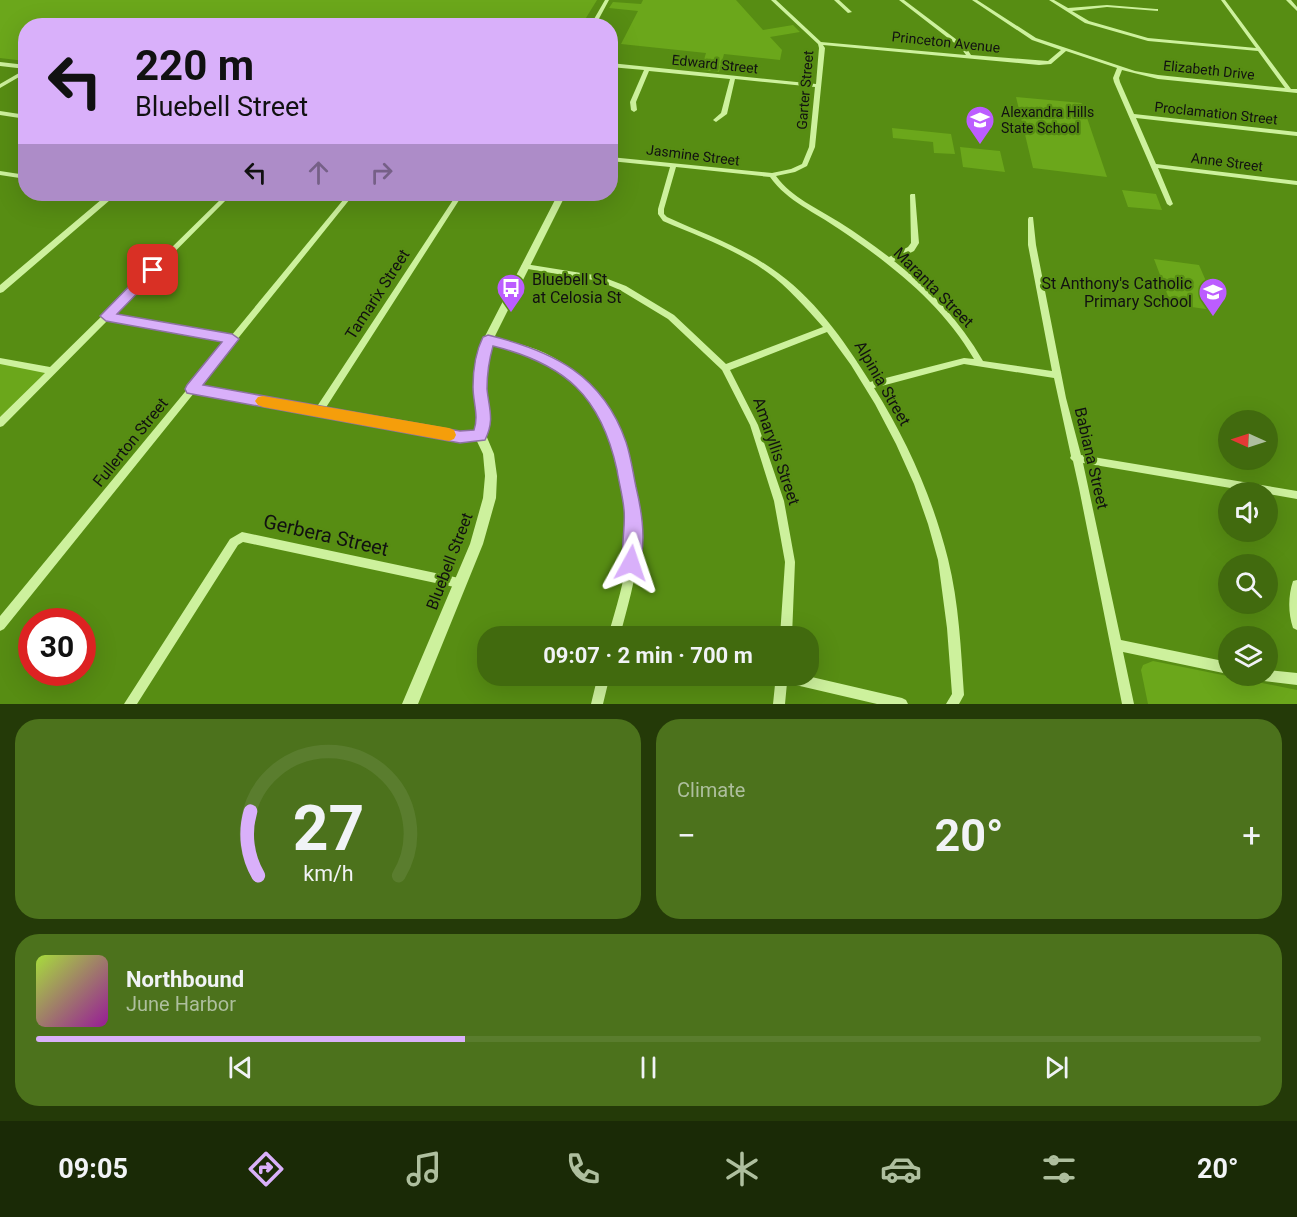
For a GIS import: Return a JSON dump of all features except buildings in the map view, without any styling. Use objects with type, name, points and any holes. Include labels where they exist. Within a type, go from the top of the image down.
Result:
[{"type":"street","points":[[597,18],[607,0]]},
{"type":"street","name":"Garter Street","points":[[772,175],[798,170],[808,162],[822,48],[820,43],[773,0]]},
{"type":"street","points":[[836,0],[850,12]]},
{"type":"street","points":[[901,0],[963,47],[969,56]]},
{"type":"street","name":"Elizabeth Drive","points":[[974,0],[1034,39],[1120,68],[1158,77],[1297,91]]},
{"type":"street","points":[[1051,0],[1087,22],[1153,40],[1259,50]]},
{"type":"street","points":[[1222,0],[1289,90]]},
{"type":"street","points":[[1288,0],[1297,10]]},
{"type":"street","points":[[1067,10],[1107,6],[1156,10]]},
{"type":"street","name":"Princeton Avenue","points":[[820,43],[1045,63],[1054,60],[1064,50]]},
{"type":"street","points":[[0,64],[18,67]]},
{"type":"street","name":"Edward Street","points":[[618,66],[818,86]]},
{"type":"street","points":[[1120,68],[1116,78],[1170,204]]},
{"type":"street","points":[[634,110],[633,102],[647,69]]},
{"type":"street","points":[[0,86],[18,74]]},
{"type":"street","points":[[716,120],[724,114],[733,78]]},
{"type":"street","points":[[0,113],[18,116]]},
{"type":"street","name":"Proclamation Street","points":[[1132,116],[1297,134]]},
{"type":"street","name":"Jasmine Street","points":[[618,160],[772,175]]},
{"type":"street","name":"Alpinia Street","points":[[674,165],[661,209],[661,214],[665,219],[750,258],[771,272],[828,328],[869,386],[912,471],[929,514],[942,558],[952,615],[958,695],[952,704]]},
{"type":"street","name":"Anne Street","points":[[1154,166],[1297,183]]},
{"type":"street","points":[[0,173],[18,176]]},
{"type":"street","name":"Maranta Street","points":[[772,175],[788,195],[835,222],[890,260],[947,316],[973,348],[980,363]]},
{"type":"street","points":[[890,260],[911,249],[915,243],[913,195]]},
{"type":"street","points":[[0,290],[105,201]]},
{"type":"street","points":[[0,423],[222,201]]},
{"type":"street","name":"Fullerton Street","points":[[0,625],[345,201]]},
{"type":"street","name":"Tamarix Street","points":[[319,411],[455,201]]},
{"type":"street","name":"Bluebell Street","points":[[410,704],[484,524],[490,487],[488,448],[480,435],[484,422],[480,388],[482,361],[488,340],[558,201]]},
{"type":"street","name":"Babiana Street","points":[[1030,219],[1032,245],[1058,375],[1128,704]]},
{"type":"street","name":"Amaryllis Street","points":[[525,266],[600,279],[623,288],[671,317],[725,368],[754,425],[779,501],[790,562],[787,626]]},
{"type":"street","points":[[106,316],[232,339]]},
{"type":"street","points":[[725,368],[828,328]]},
{"type":"street","points":[[488,340],[531,351],[555,363],[584,386],[610,420],[628,479],[634,528],[629,577],[617,626]]},
{"type":"street","points":[[0,361],[52,371]]},
{"type":"street","points":[[869,386],[953,362],[980,363],[1058,375]]},
{"type":"street","points":[[192,389],[460,437],[480,435]]},
{"type":"street","points":[[1076,458],[1297,495]]},
{"type":"street","name":"Gerbera Street","points":[[129,704],[234,542],[242,537],[459,584]]},
{"type":"street","points":[[1297,585],[1294,605],[1297,624]]},
{"type":"street","points":[[1117,645],[1218,666]]},
{"type":"street","points":[[1278,677],[1297,679]]},
{"type":"street","points":[[819,684],[902,704]]},
{"type":"street","points":[[597,704],[601,686]]},
{"type":"street","points":[[779,704],[781,686]]},
{"type":"green space","points":[[0,0],[597,0],[586,18],[18,18],[18,60],[0,58]]},
{"type":"green space","points":[[643,0],[736,0],[763,30],[793,25],[800,32],[770,37],[782,50],[780,60],[724,54],[719,72],[701,70],[706,53],[621,44],[638,11],[609,8],[613,2],[641,4]]},
{"type":"green space","points":[[1016,97],[1082,103],[1107,177],[1033,168]]},
{"type":"green space","points":[[892,128],[951,134],[955,154],[934,153],[933,142],[893,138]]},
{"type":"green space","points":[[960,147],[1000,151],[1005,172],[963,167]]},
{"type":"green space","points":[[1122,190],[1156,194],[1162,210],[1128,207]]},
{"type":"green space","points":[[1154,259],[1199,265],[1219,311],[1171,304]]},
{"type":"green space","points":[[0,361],[52,371],[0,423]]},
{"type":"green space","points":[[1153,661],[1218,674],[1218,686],[1277,686],[1297,690],[1297,704],[1148,704],[1141,670],[1143,665]]},
{"type":"slow traffic","points":[[263,401],[449,435]]},
{"type":"place","name":"Alexandra Hills State School","points":[[980,146]]},
{"type":"place","name":"Bluebell St at Celosia St","points":[[511,314]]},
{"type":"place","name":"St Anthony's Catholic Primary School","points":[[1213,318]]},
{"type":"route","points":[[153,270],[106,316],[232,339],[192,389],[460,437],[480,435],[484,422],[480,388],[482,361],[488,340],[523,348],[555,363],[584,386],[610,420],[628,479],[632,505],[634,528],[631,563]]}]
